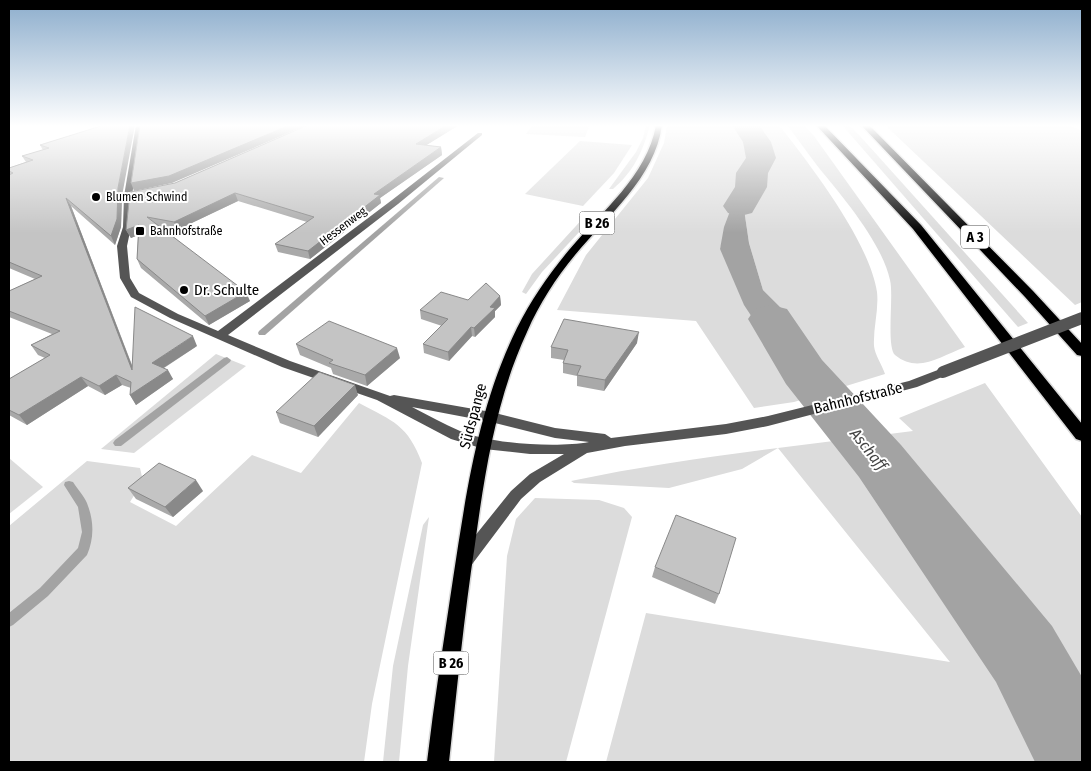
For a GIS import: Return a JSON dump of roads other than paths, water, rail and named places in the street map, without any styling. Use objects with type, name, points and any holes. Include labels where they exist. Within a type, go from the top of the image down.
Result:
[{"type":"highway","name":"A 3","points":[[854,161],[917,227],[1082,435]]},
{"type":"highway","name":"A 3","points":[[900,161],[1029,294],[1082,352]]},
{"type":"main road","name":"Südspange","points":[[438,762],[463,564],[484,444],[509,361],[522,329],[561,267],[634,180],[646,161]]},
{"type":"street","name":"Bahnhofstraße","points":[[136,161],[133,195],[122,246],[125,278],[135,294],[174,316],[220,336],[286,364],[382,397],[456,434],[484,444],[530,449],[585,448],[625,441],[726,429],[768,421],[913,384],[1082,318]]},
{"type":"street","name":"Hessenweg","points":[[220,336],[446,161]]},
{"type":"street","name":"Bahnhofstraße","points":[[382,397],[491,417],[555,433],[625,441]]},
{"type":"street","name":"Bahnhofstraße","points":[[463,564],[516,495],[535,478],[585,448]]},
{"type":"waterway","name":"Aschaff","points":[[740,206],[751,187],[752,173],[759,161]]},
{"type":"waterway","points":[[262,333],[441,178]]},
{"type":"waterway","name":"Aschaff","points":[[771,319],[804,372],[880,461],[1024,654],[1082,762]]},
{"type":"waterway","points":[[118,443],[227,360]]},
{"type":"waterway","points":[[9,621],[44,592],[83,551],[88,532],[83,506],[69,485]]},
{"type":"place","name":"Blumen Schwind","points":[[96,197]]},
{"type":"place","name":"Bahnhofstraße","points":[[140,231]]},
{"type":"place","name":"Dr. Schulte","points":[[184,290]]}]
